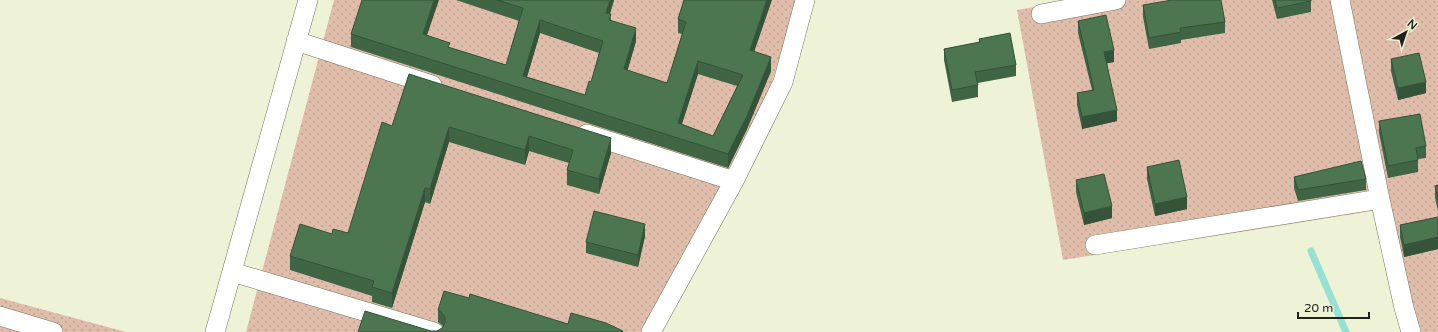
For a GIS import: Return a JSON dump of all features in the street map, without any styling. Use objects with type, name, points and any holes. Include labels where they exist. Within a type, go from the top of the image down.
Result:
[{"type":"street","points":[[215,332],[308,0]]},
{"type":"street","points":[[651,332],[734,181],[784,82],[805,0]]},
{"type":"street","points":[[1041,14],[1116,0]]},
{"type":"street","points":[[1340,0],[1380,199],[1404,308],[1411,332]]},
{"type":"street","points":[[296,41],[447,90]]},
{"type":"street","points":[[568,128],[734,181]]},
{"type":"street","points":[[1096,244],[1380,199]]},
{"type":"street","points":[[232,272],[434,332]]},
{"type":"street","points":[[0,316],[53,332]]},
{"type":"shaded area","points":[[334,0],[797,0],[744,174],[659,332],[246,332]]},
{"type":"shaded area","points":[[1077,0],[1438,0],[1438,332],[1408,332],[1379,210],[1063,260],[1017,10]]},
{"type":"shaded area","points":[[0,298],[126,332],[0,332]]},
{"type":"building","points":[[362,0],[434,0],[423,34],[450,43],[448,47],[506,65],[523,8],[497,0],[610,0],[606,13],[611,14],[609,20],[636,28],[624,69],[667,83],[686,22],[678,19],[684,0],[767,0],[750,50],[771,57],[747,116],[728,154],[351,34]],"holes":[[[540,20],[603,41],[591,82],[589,81],[585,95],[523,76]],[[698,61],[743,75],[713,136],[678,123]]]},
{"type":"building","points":[[1172,0],[1221,0],[1225,22],[1180,28],[1181,32],[1149,38],[1143,5]]},
{"type":"building","points":[[1275,0],[1311,0],[1311,1],[1277,8]]},
{"type":"building","points":[[1106,15],[1114,50],[1104,52],[1117,110],[1082,117],[1077,93],[1094,90],[1078,21]]},
{"type":"building","points":[[1010,33],[1016,65],[975,72],[978,85],[952,90],[944,49],[980,42],[979,39]]},
{"type":"building","points":[[1419,53],[1426,82],[1398,88],[1391,59]]},
{"type":"building","points":[[409,74],[611,138],[599,179],[567,170],[573,150],[529,136],[525,150],[449,127],[430,189],[425,188],[392,293],[372,287],[374,281],[290,256],[300,224],[332,234],[333,229],[348,233],[382,122],[392,126]]},
{"type":"building","points":[[1420,114],[1426,146],[1416,148],[1418,160],[1388,166],[1379,121]]},
{"type":"building","points":[[1179,160],[1187,197],[1155,204],[1147,167]]},
{"type":"building","points":[[1361,161],[1366,179],[1298,190],[1294,177]]},
{"type":"building","points":[[1104,174],[1112,206],[1084,213],[1076,180]]},
{"type":"building","points":[[1438,185],[1438,199],[1435,186]]},
{"type":"building","points":[[594,211],[645,224],[638,255],[586,242]]},
{"type":"building","points":[[1438,217],[1438,237],[1404,245],[1400,225]]},
{"type":"building","points":[[444,291],[469,298],[470,294],[568,324],[571,313],[606,323],[623,331],[358,332],[365,311],[431,331],[437,331],[442,328],[445,323],[445,317],[438,310]]},
{"type":"waterway","points":[[1311,251],[1346,332]]}]
